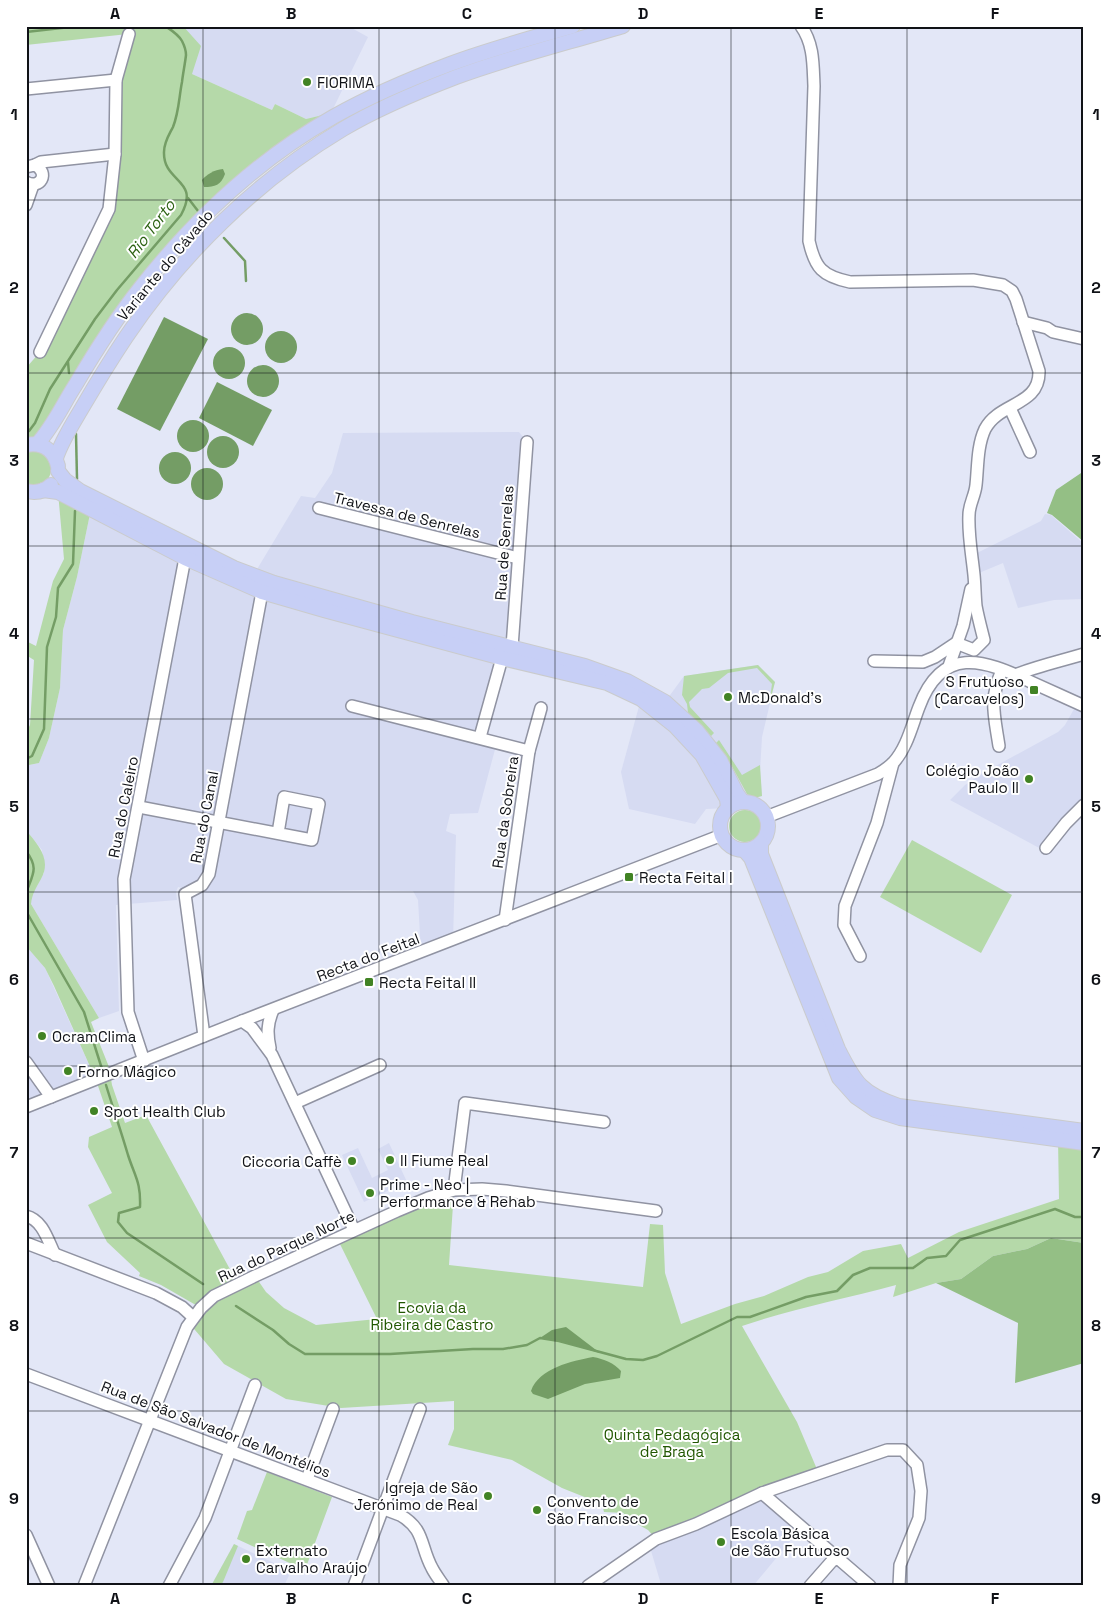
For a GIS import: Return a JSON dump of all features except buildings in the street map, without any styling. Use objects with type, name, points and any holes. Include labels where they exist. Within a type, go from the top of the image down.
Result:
[{"type":"main road","name":"Variante do Cávado","points":[[32,445],[49,429],[101,342],[141,287],[215,205],[279,153],[333,117],[396,86],[467,58],[573,26]]},
{"type":"main road","name":"Variante do Cávado","points":[[43,490],[53,482],[64,438],[105,369],[154,299],[202,242],[226,217],[287,167],[343,129],[376,111],[429,88],[482,68],[623,26]]},
{"type":"main road","points":[[32,445],[45,447],[51,452],[65,480],[80,491],[234,568],[274,583],[328,599],[585,666],[627,681],[665,702],[698,731],[720,760],[743,802]]},
{"type":"main road","points":[[26,491],[36,492],[43,490],[58,492],[185,558],[262,592],[502,658],[607,683],[641,699],[675,726],[702,756],[727,799],[728,808]]},
{"type":"main road","points":[[1084,1131],[899,1106],[880,1100],[863,1088],[851,1074],[838,1049],[761,854],[761,843],[767,831],[766,817],[757,806],[743,802],[728,808],[720,821],[722,836],[731,846],[744,850],[751,858],[839,1078],[856,1097],[876,1110],[900,1118],[1084,1143]]},
{"type":"main road","points":[[744,850],[761,843]]},
{"type":"street","points":[[801,26],[812,50],[814,68],[809,241],[812,257],[819,269],[825,274],[850,282],[973,280],[1003,285],[1012,291],[1039,371],[1039,380],[1033,393],[994,418],[986,428],[980,443],[975,493],[970,502],[969,545],[974,574],[976,606],[984,640],[974,650],[956,643]]},
{"type":"street","points":[[40,352],[108,209],[114,154],[116,80],[129,34]]},
{"type":"street","points":[[26,89],[116,80]]},
{"type":"street","points":[[31,166],[41,162],[114,154]]},
{"type":"street","points":[[26,205],[30,183],[39,182],[43,174],[40,168],[31,166]]},
{"type":"street","points":[[1023,322],[1047,328],[1053,332],[1084,339]]},
{"type":"street","points":[[1030,340],[1038,335],[1053,332]]},
{"type":"street","points":[[1010,408],[1030,452]]},
{"type":"street","name":"Rua de Senrelas","points":[[512,647],[527,442]]},
{"type":"street","name":"Travessa de Senrelas","points":[[319,508],[518,558]]},
{"type":"street","name":"Rua do Caleiro","points":[[144,1061],[128,1012],[124,879],[185,558]]},
{"type":"street","points":[[949,666],[963,626],[974,574]]},
{"type":"street","name":"Rua do Canal","points":[[204,1036],[185,894],[202,884],[209,874],[262,592]]},
{"type":"street","points":[[874,661],[923,662],[935,657],[956,643]]},
{"type":"street","points":[[1015,675],[1084,654]]},
{"type":"street","points":[[480,738],[502,658]]},
{"type":"street","points":[[860,956],[844,925],[845,906],[877,823],[893,763],[902,749],[924,693],[933,678],[949,666],[971,662],[988,664],[1084,706]]},
{"type":"street","points":[[999,746],[992,702],[995,687],[1002,670]]},
{"type":"street","name":"Rua da Sobreira","points":[[352,706],[529,751],[505,920]]},
{"type":"street","points":[[529,751],[541,708]]},
{"type":"street","points":[[766,817],[878,774],[893,763]]},
{"type":"street","points":[[138,807],[312,840],[319,804],[284,797],[278,833]]},
{"type":"street","points":[[1046,848],[1066,823],[1084,805]]},
{"type":"street","name":"Recta do Feital","points":[[26,1107],[242,1021],[722,836]]},
{"type":"street","points":[[272,1055],[267,1034],[268,1022],[273,1010]]},
{"type":"street","points":[[242,1021],[252,1028],[272,1055],[354,1230]]},
{"type":"street","points":[[26,1062],[52,1097]]},
{"type":"street","points":[[295,1102],[380,1065]]},
{"type":"street","points":[[454,1190],[464,1103],[604,1122]]},
{"type":"street","name":"Rua do Parque Norte","points":[[85,1586],[175,1352],[193,1317],[214,1296],[354,1230],[428,1198],[454,1190],[506,1190],[656,1211]]},
{"type":"street","points":[[26,1216],[40,1223],[55,1255]]},
{"type":"street","points":[[26,1243],[156,1293],[182,1307],[193,1317]]},
{"type":"street","name":"Rua de São Salvador de Montélios","points":[[26,1374],[307,1479],[408,1520],[421,1537],[431,1567],[445,1585]]},
{"type":"street","points":[[169,1586],[205,1518],[254,1385]]},
{"type":"street","points":[[307,1479],[333,1409]]},
{"type":"street","points":[[354,1586],[420,1409]]},
{"type":"street","points":[[588,1586],[656,1540],[696,1524],[762,1493],[887,1450],[903,1450],[917,1465],[921,1491],[919,1518],[900,1565],[900,1586]]},
{"type":"street","points":[[762,1493],[833,1552],[837,1559],[870,1586]]},
{"type":"street","points":[[26,1535],[49,1584]]},
{"type":"street","points":[[810,1586],[832,1561],[837,1559]]},
{"type":"shaded area","points":[[183,26],[348,26],[368,37],[331,113],[306,119],[275,104],[272,110],[192,74]]},
{"type":"shaded area","points":[[223,169],[225,174],[219,183],[214,186],[204,187],[202,180],[208,174]]},
{"type":"shaded area","points":[[247,313],[258,318],[263,329],[258,340],[247,345],[236,340],[231,329],[236,318]]},
{"type":"shaded area","points":[[164,317],[208,339],[160,431],[117,409]]},
{"type":"shaded area","points":[[281,331],[292,336],[297,347],[292,358],[281,363],[270,358],[265,347],[270,336]]},
{"type":"shaded area","points":[[229,347],[240,352],[245,363],[240,374],[229,379],[218,374],[213,363],[218,352]]},
{"type":"shaded area","points":[[263,365],[274,370],[279,381],[274,392],[263,397],[252,392],[247,381],[252,370]]},
{"type":"shaded area","points":[[217,382],[272,410],[253,446],[199,418]]},
{"type":"shaded area","points":[[193,420],[204,425],[209,436],[204,447],[193,452],[182,447],[177,436],[182,425]]},
{"type":"shaded area","points":[[519,432],[527,442],[512,647],[253,576],[301,496],[315,498],[332,473],[343,433]]},
{"type":"shaded area","points":[[223,436],[234,441],[239,452],[234,463],[223,468],[212,463],[207,452],[212,441]]},
{"type":"shaded area","points":[[175,452],[186,457],[191,468],[186,479],[175,484],[164,479],[159,468],[164,457]]},
{"type":"shaded area","points":[[207,468],[218,473],[223,484],[218,495],[207,500],[196,495],[191,484],[196,473]]},
{"type":"shaded area","points":[[1084,471],[1084,542],[1052,515],[1047,513],[1056,490]]},
{"type":"shaded area","points":[[91,509],[185,558],[502,658],[481,737],[497,742],[478,813],[450,814],[446,831],[456,835],[453,940],[421,952],[418,900],[413,891],[207,893],[178,887],[176,892],[177,900],[116,905],[119,1011],[99,1018],[31,904],[31,896],[44,873],[42,850],[26,830],[26,767],[39,763],[49,738],[60,688],[63,630],[77,577]]},
{"type":"shaded area","points":[[1045,514],[1051,515],[1084,544],[1084,599],[1054,600],[1018,608],[1003,563],[979,573],[975,554],[1041,521]]},
{"type":"shaded area","points":[[758,665],[775,682],[762,737],[760,771],[762,796],[743,802],[665,702],[684,676]]},
{"type":"shaded area","points":[[641,699],[675,726],[728,808],[706,809],[695,824],[629,809],[621,772]]},
{"type":"shaded area","name":"Colégio João Paulo II","points":[[1074,709],[1084,713],[1084,800],[1043,850],[950,800],[965,785],[983,773],[1058,732],[1065,725]]},
{"type":"shaded area","points":[[26,946],[45,968],[96,1080],[26,1107]]},
{"type":"shaded area","points":[[389,1143],[407,1182],[364,1202],[342,1155],[358,1148],[372,1178],[388,1170],[378,1149]]},
{"type":"shaded area","points":[[1051,1238],[1084,1243],[1084,1363],[1015,1383],[1018,1323],[936,1283],[961,1279],[993,1256],[1027,1249]]},
{"type":"shaded area","points":[[566,1327],[600,1353],[559,1341],[540,1338],[552,1330]]},
{"type":"shaded area","points":[[593,1357],[605,1360],[615,1366],[621,1371],[620,1378],[585,1384],[548,1399],[533,1394],[531,1391],[535,1383],[549,1371],[566,1363]]},
{"type":"shaded area","name":"Escola Básica de São Frutuoso","points":[[762,1493],[802,1527],[753,1586],[660,1586],[649,1544]]},
{"type":"shaded area","name":"Externato Carvalho Araújo","points":[[234,1544],[291,1571],[284,1586],[211,1586]]},
{"type":"green space","points":[[26,26],[183,26],[201,46],[192,74],[272,110],[275,104],[306,119],[331,113],[165,259],[49,429],[26,445],[26,368],[40,352],[109,209],[116,80],[128,34],[26,45]]},
{"type":"green space","points":[[31,450],[41,452],[51,464],[48,478],[36,486],[26,484],[26,452]]},
{"type":"green space","points":[[58,492],[91,509],[77,577],[63,630],[60,688],[49,738],[39,763],[26,767],[26,733],[30,725],[34,660],[26,655],[26,641],[36,646],[53,581],[64,559]]},
{"type":"green space","points":[[758,665],[775,682],[769,705],[772,684],[757,668],[728,673],[709,688],[702,689],[689,702],[690,707],[714,733],[711,736],[688,713],[687,704],[682,695],[684,676]]},
{"type":"green space","points":[[719,740],[742,775],[760,765],[762,796],[754,798],[747,794],[730,763],[716,743]]},
{"type":"green space","points":[[745,810],[756,815],[761,826],[756,837],[745,842],[734,837],[729,826],[734,815]]},
{"type":"green space","name":"Ecovia da Ribeira de Castro","points":[[26,830],[42,853],[45,865],[31,904],[99,1018],[91,1022],[109,1067],[112,1085],[125,1123],[146,1115],[238,1284],[255,1276],[266,1292],[284,1308],[316,1325],[377,1319],[337,1238],[454,1190],[449,1265],[643,1287],[650,1224],[663,1225],[665,1273],[681,1324],[735,1304],[764,1296],[808,1277],[828,1272],[863,1251],[901,1244],[908,1258],[959,1232],[1059,1199],[1058,1139],[1084,1143],[1084,1243],[1051,1238],[1027,1249],[993,1256],[961,1279],[936,1283],[893,1297],[896,1285],[799,1309],[742,1326],[797,1422],[819,1474],[656,1539],[648,1530],[623,1516],[624,1513],[604,1512],[602,1504],[562,1488],[512,1460],[448,1445],[454,1429],[454,1401],[341,1408],[286,1399],[224,1364],[189,1323],[201,1308],[161,1285],[139,1276],[140,1273],[107,1242],[88,1205],[112,1193],[88,1147],[89,1137],[112,1127],[96,1080],[54,986],[45,968],[26,946]]},
{"type":"green space","points":[[912,840],[1012,895],[981,953],[880,897]]},
{"type":"green space","points":[[267,1472],[332,1497],[305,1570],[237,1539],[247,1511],[252,1510]]},
{"type":"green space","points":[[234,1544],[238,1546],[223,1582],[220,1586],[211,1586]]},
{"type":"waterway","name":"Rio Torto","points":[[26,32],[79,26]]},
{"type":"waterway","name":"Rio Torto","points":[[29,431],[35,423],[50,389],[95,319],[117,290],[181,215],[186,203],[187,194],[184,187],[169,170],[165,162],[164,152],[166,142],[177,116],[186,53],[180,39],[165,26]]},
{"type":"waterway","points":[[188,198],[198,211]]},
{"type":"waterway","points":[[224,238],[245,261],[246,281]]},
{"type":"waterway","points":[[68,362],[69,373]]},
{"type":"waterway","points":[[76,434],[77,479]]},
{"type":"waterway","points":[[26,759],[32,756],[44,729],[47,647],[56,617],[58,588],[73,564],[75,511]]},
{"type":"waterway","points":[[26,851],[34,867],[33,876],[26,893]]},
{"type":"waterway","points":[[26,911],[84,1012],[102,1069]]},
{"type":"waterway","points":[[106,1085],[140,1191],[140,1207],[119,1213],[118,1222],[127,1233],[203,1284]]},
{"type":"waterway","points":[[236,1306],[305,1354],[390,1354],[503,1349],[527,1345],[540,1338],[559,1341],[626,1359],[643,1360],[657,1356],[737,1317],[750,1317],[806,1297],[837,1291],[853,1275],[870,1268],[913,1268],[927,1258],[946,1256],[960,1240],[1055,1209],[1075,1217],[1084,1217]]},
{"type":"place","name":"FIORIMA","points":[[307,82]]},
{"type":"place","name":"S Frutuoso (Carcavelos)","points":[[1034,690]]},
{"type":"place","name":"McDonald's","points":[[728,697]]},
{"type":"place","name":"Colégio João Paulo II","points":[[1029,779]]},
{"type":"place","name":"Recta Feital I","points":[[629,877]]},
{"type":"place","name":"Recta Feital II","points":[[369,982]]},
{"type":"place","name":"OcramClima","points":[[42,1036]]},
{"type":"place","name":"Forno Mágico","points":[[68,1071]]},
{"type":"place","name":"Spot Health Club","points":[[94,1111]]},
{"type":"place","name":"Il Fiume Real","points":[[390,1160]]},
{"type":"place","name":"Ciccoria Caffè","points":[[352,1161]]},
{"type":"place","name":"Prime - Neo | Performance & Rehab","points":[[370,1193]]},
{"type":"place","name":"Igreja de São Jerónimo de Real","points":[[488,1496]]},
{"type":"place","name":"Convento de São Francisco","points":[[537,1510]]},
{"type":"place","name":"Escola Básica de São Frutuoso","points":[[721,1542]]},
{"type":"place","name":"Externato Carvalho Araújo","points":[[246,1559]]},
{"type":"park label","name":"Quinta Pedagógica de Braga","points":[[672,1442]]}]
